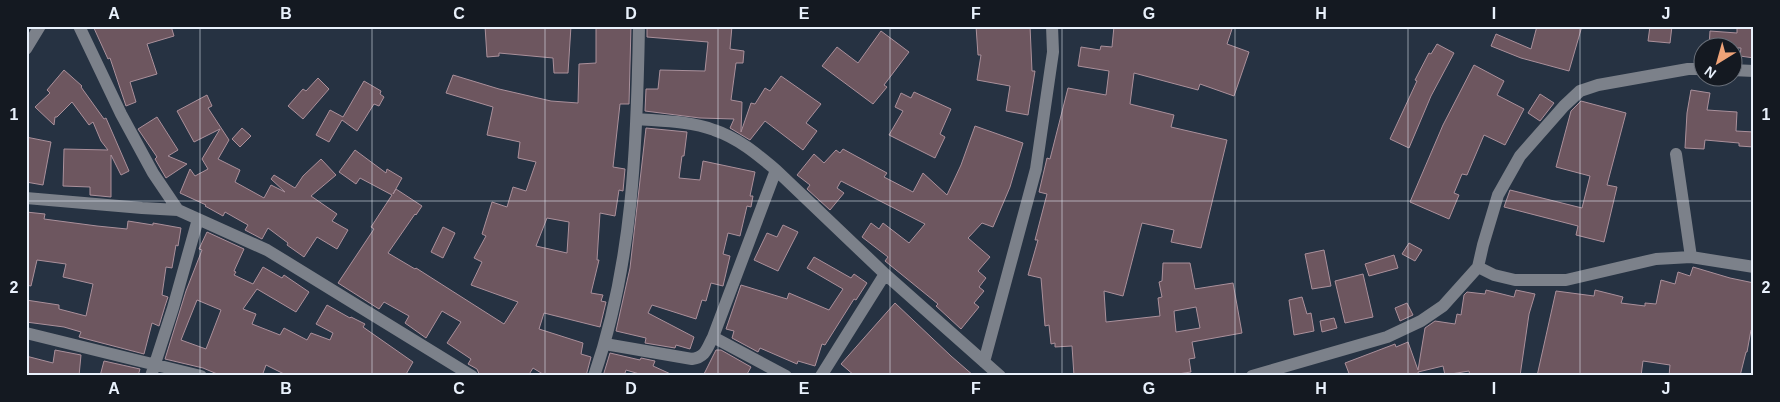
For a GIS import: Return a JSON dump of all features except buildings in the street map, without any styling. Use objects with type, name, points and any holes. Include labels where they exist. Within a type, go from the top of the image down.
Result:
[{"type":"street","points":[[26,48],[40,26]]},
{"type":"street","points":[[79,26],[120,114],[153,173],[178,210]]},
{"type":"street","points":[[594,376],[605,344],[630,216],[637,119],[639,26]]},
{"type":"street","points":[[984,362],[1036,169],[1053,52],[1052,26]]},
{"type":"street","points":[[1252,376],[1387,338],[1421,321],[1442,306],[1478,267],[1498,195],[1520,156],[1564,106],[1580,91],[1607,83],[1692,69]]},
{"type":"street","points":[[637,119],[713,129],[734,138],[776,170],[885,274],[1000,376]]},
{"type":"street","points":[[1676,154],[1691,257]]},
{"type":"street","points":[[605,344],[692,359],[700,358],[704,354],[713,337],[776,170]]},
{"type":"street","points":[[26,198],[178,210],[267,250],[472,376]]},
{"type":"street","points":[[153,370],[198,219]]},
{"type":"street","points":[[1478,267],[1494,275],[1515,280],[1566,280],[1656,259],[1691,257],[1754,267]]},
{"type":"street","points":[[820,376],[885,274]]},
{"type":"street","points":[[26,333],[153,370],[202,376]]},
{"type":"street","points":[[713,337],[786,376]]}]
